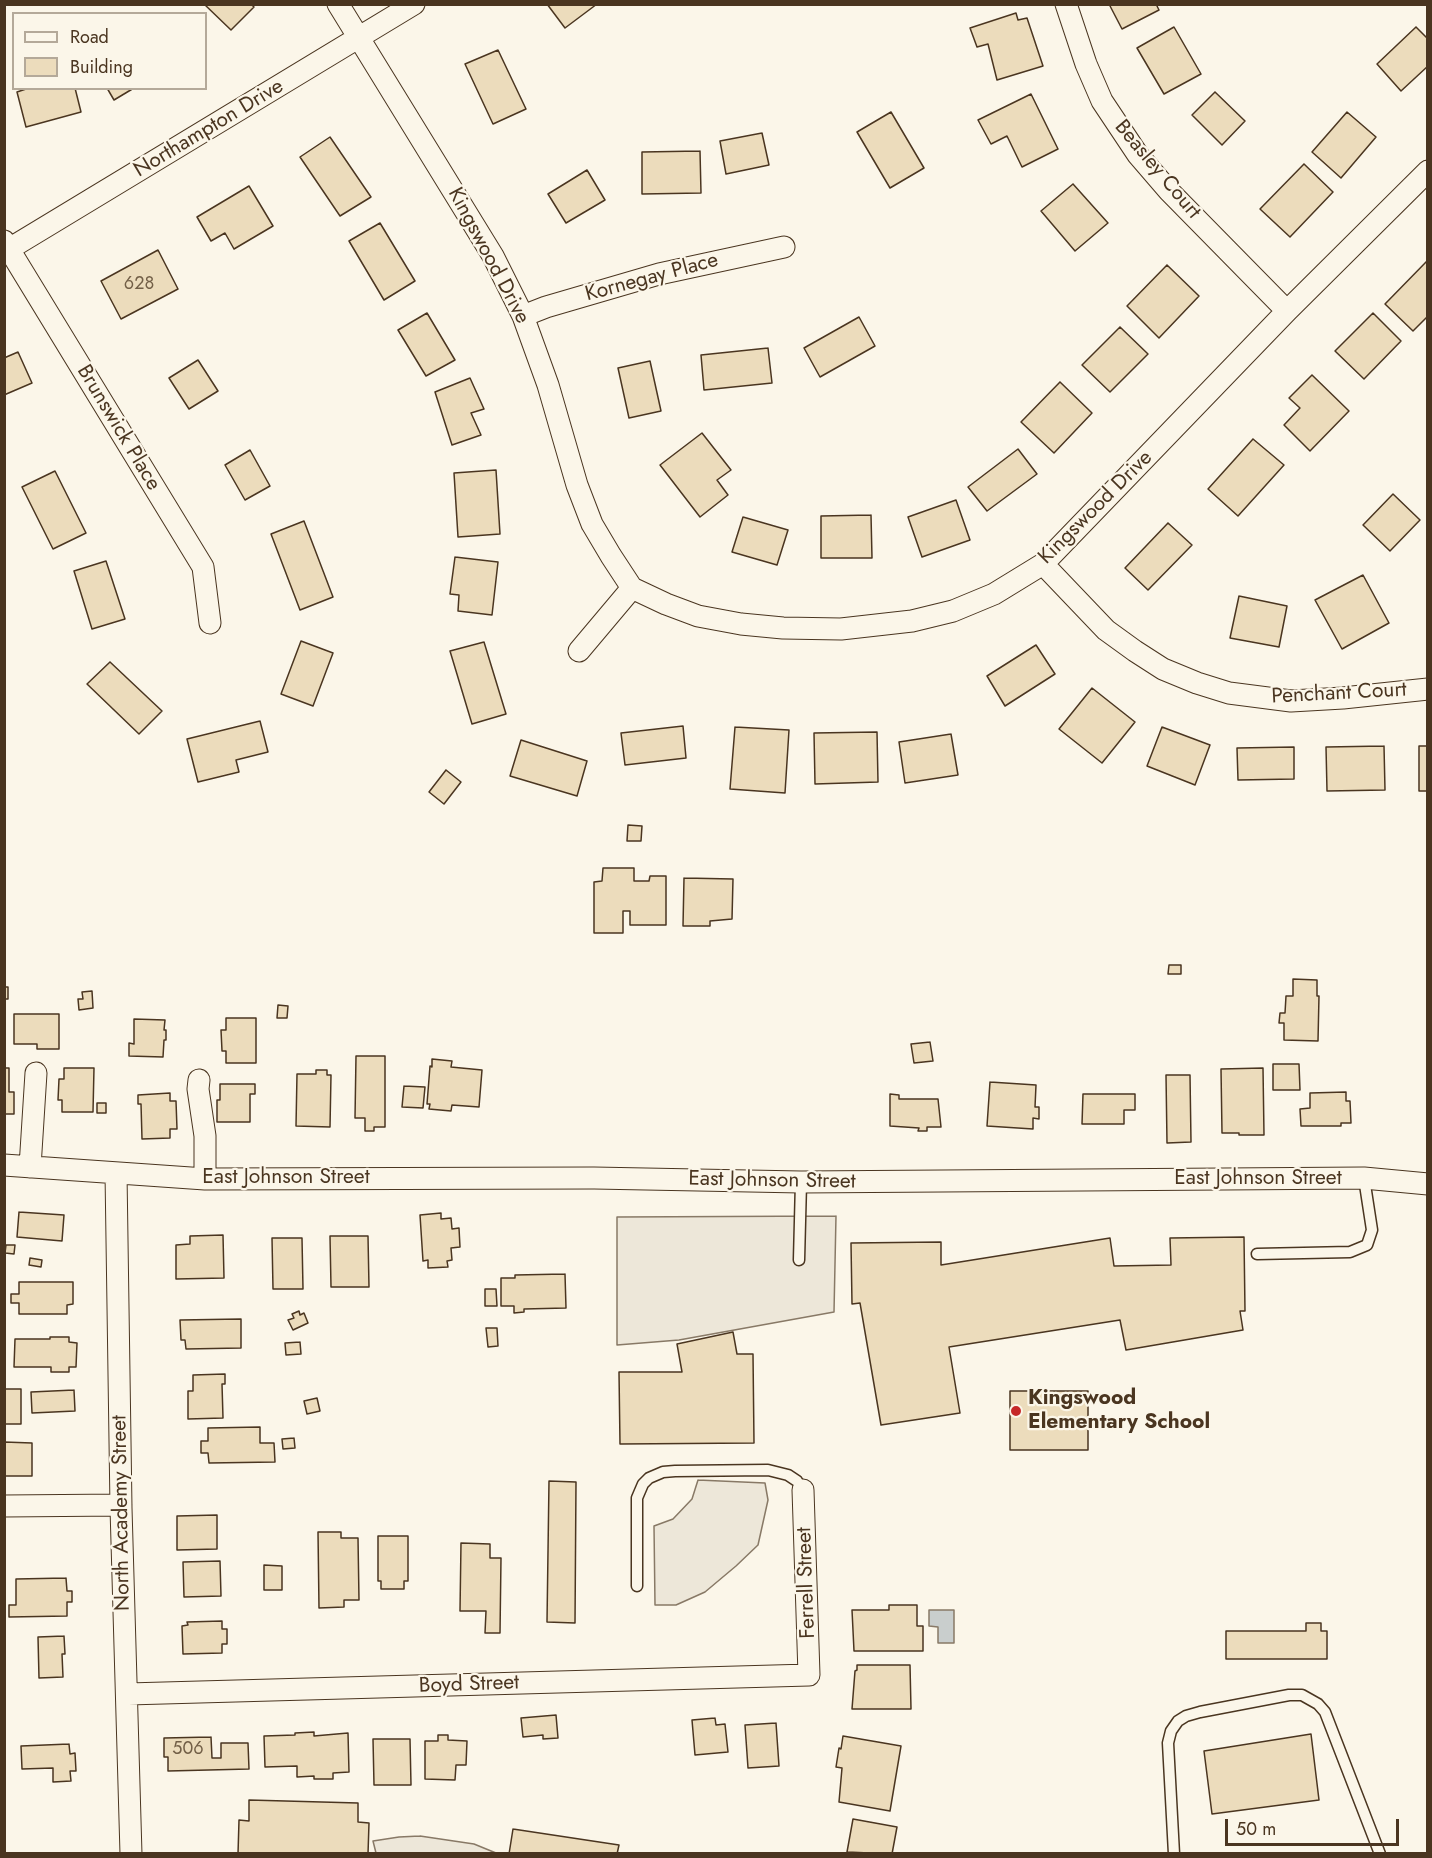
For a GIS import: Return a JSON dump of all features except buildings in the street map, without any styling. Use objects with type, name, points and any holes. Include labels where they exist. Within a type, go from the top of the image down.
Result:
[{"type":"street","name":"Kingswood Drive","points":[[338,4],[493,256],[523,316],[548,385],[577,485],[597,532],[632,588],[698,616],[783,628],[841,629],[912,621],[953,610],[994,594],[1043,564],[1287,311],[1428,171]]},
{"type":"street","name":"Northampton Drive","points":[[6,248],[414,4]]},
{"type":"street","name":"Beasley Court","points":[[1066,4],[1086,64],[1102,101],[1138,155],[1169,191],[1287,311]]},
{"type":"street","name":"Kornegay Place","points":[[523,316],[659,274],[783,246]]},
{"type":"street","name":"Brunswick Place","points":[[6,248],[203,567],[210,623]]},
{"type":"street","name":"Penchant Court","points":[[1043,564],[1106,630],[1164,669],[1197,683],[1229,693],[1291,701],[1428,689]]},
{"type":"street","points":[[579,651],[632,588]]},
{"type":"street","points":[[30,1167],[36,1074]]},
{"type":"street","points":[[199,1080],[200,1107],[205,1136],[205,1179]]},
{"type":"street","name":"East Johnson Street","points":[[4,1165],[205,1179],[594,1178],[801,1182],[1364,1178],[1428,1184]]},
{"type":"street","name":"North Academy Street","points":[[116,1173],[121,1505],[131,1854]]},
{"type":"street","name":"Ferrell Street","points":[[803,1490],[809,1675]]},
{"type":"street","points":[[4,1506],[121,1505]]},
{"type":"street","name":"Boyd Street","points":[[128,1694],[809,1675]]},
{"type":"lane","points":[[1257,1254],[1350,1252],[1367,1245],[1372,1230],[1364,1178]]},
{"type":"lane","points":[[799,1260],[801,1182]]},
{"type":"lane","points":[[637,1586],[636,1506],[639,1490],[649,1478],[663,1472],[768,1470],[779,1472],[797,1481],[803,1490]]},
{"type":"lane","points":[[1174,1854],[1168,1743],[1171,1731],[1178,1721],[1200,1712],[1289,1695],[1302,1695],[1318,1704],[1325,1712],[1380,1854]]},
{"type":"shaded area","points":[[836,1216],[834,1312],[679,1340],[617,1345],[617,1217]]},
{"type":"shaded area","points":[[698,1480],[765,1483],[768,1500],[758,1545],[705,1592],[676,1605],[655,1605],[654,1526],[673,1519],[692,1499]]},
{"type":"shaded area","points":[[929,1610],[954,1610],[954,1643],[938,1643],[938,1627],[929,1626]]},
{"type":"shaded area","points":[[420,1836],[474,1844],[496,1853],[376,1853],[373,1841]]},
{"type":"place","name":"Kingswood Elementary School","points":[[1016,1411]]}]
